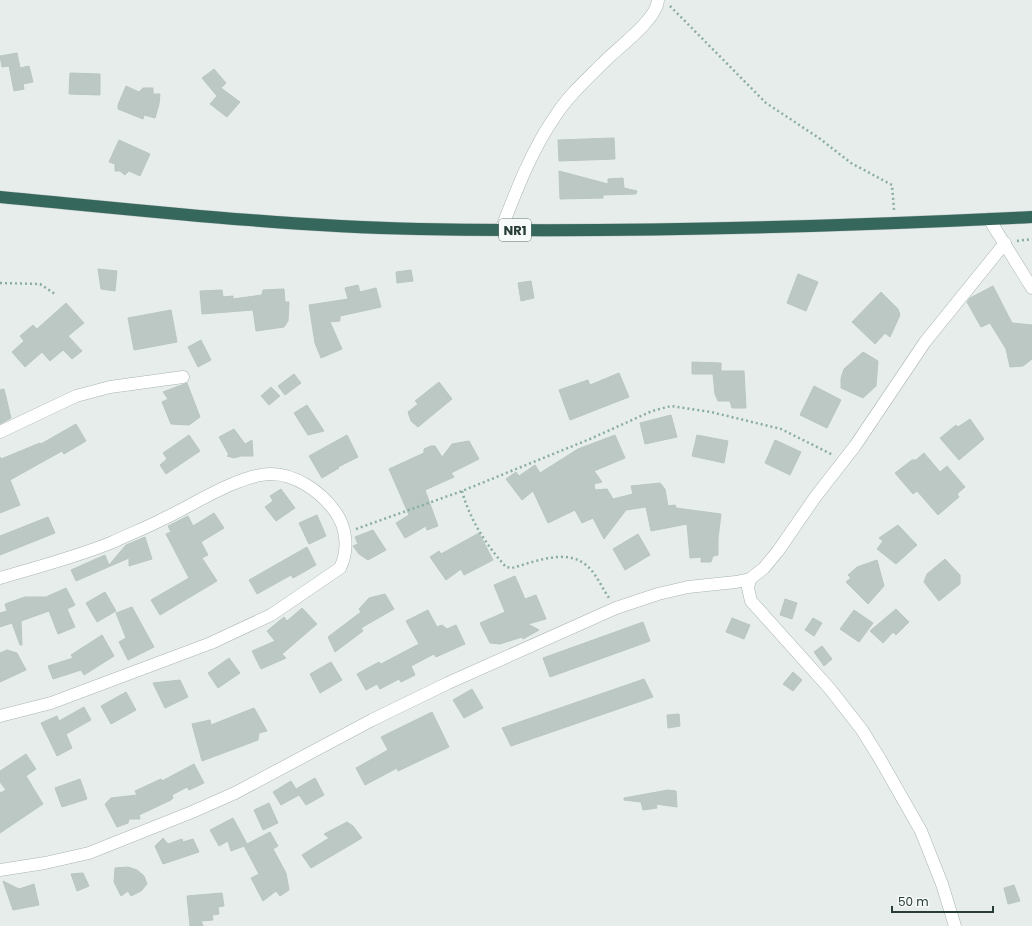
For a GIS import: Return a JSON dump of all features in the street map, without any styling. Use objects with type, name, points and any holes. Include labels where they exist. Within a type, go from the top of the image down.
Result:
[{"type":"highway","name":"NR1","points":[[0,197],[207,218],[418,229],[679,229],[989,219],[1032,216]]},
{"type":"street","points":[[501,230],[516,190],[536,148],[556,114],[598,68],[651,16],[658,0]]},
{"type":"street","points":[[989,219],[1032,288]]},
{"type":"street","points":[[0,870],[45,863],[89,853],[192,812],[235,793],[372,720],[448,683],[616,608],[658,594],[688,587],[750,579],[772,560],[816,496],[844,461],[924,342],[1005,243]]},
{"type":"street","points":[[0,432],[76,396],[110,387],[183,377]]},
{"type":"street","points":[[0,578],[51,564],[111,542],[239,482],[270,474],[283,475],[314,490],[336,512],[344,534],[346,545],[344,559],[340,568],[265,618],[211,643],[136,673],[52,703],[0,716]]},
{"type":"street","points":[[750,579],[748,588],[751,601],[830,689],[862,730],[880,759],[921,831],[942,884],[955,926]]},
{"type":"path","points":[[669,6],[766,103],[819,138],[851,163],[892,184],[895,222]]},
{"type":"path","points":[[0,283],[40,284],[55,294]]},
{"type":"path","points":[[344,534],[377,520],[462,491],[590,439],[652,410],[670,406],[711,412],[781,429],[844,461]]},
{"type":"path","points":[[462,491],[467,511],[492,552],[506,567],[512,568],[548,559],[566,558],[580,561],[588,566],[616,608]]},
{"type":"building","points":[[17,53],[20,68],[29,66],[33,82],[23,84],[24,89],[14,91],[9,66],[2,67],[0,56]]},
{"type":"building","points":[[214,69],[226,83],[221,88],[240,102],[227,117],[210,104],[217,96],[202,78]]},
{"type":"building","points":[[70,73],[100,74],[100,95],[69,94]]},
{"type":"building","points":[[126,86],[139,92],[143,88],[153,88],[153,94],[160,94],[155,118],[144,115],[143,119],[118,109],[118,105]]},
{"type":"building","points":[[614,138],[615,159],[559,161],[558,140]]},
{"type":"building","points":[[119,140],[150,154],[140,176],[129,171],[125,175],[120,171],[115,171],[115,164],[109,162]]},
{"type":"building","points":[[559,171],[608,184],[608,179],[623,178],[624,188],[637,191],[636,194],[603,195],[603,198],[560,199]]},
{"type":"building","points":[[98,269],[117,271],[115,291],[101,289]]},
{"type":"building","points":[[411,270],[413,281],[397,283],[396,272]]},
{"type":"building","points":[[798,274],[818,282],[806,311],[787,303]]},
{"type":"building","points":[[531,281],[534,298],[521,301],[518,283]]},
{"type":"building","points":[[358,285],[360,292],[376,288],[381,307],[340,316],[340,321],[330,322],[342,349],[321,358],[315,343],[309,305],[348,299],[345,288]]},
{"type":"building","points":[[993,286],[1012,323],[1032,325],[1032,359],[1023,366],[1010,367],[1006,349],[990,323],[981,327],[967,302],[970,298]]},
{"type":"building","points":[[284,289],[285,302],[289,302],[288,321],[284,327],[256,331],[253,310],[202,314],[200,291],[222,290],[223,297],[233,296],[233,299],[262,295],[263,290]]},
{"type":"building","points":[[881,292],[898,309],[900,315],[890,337],[885,333],[875,344],[852,322]]},
{"type":"building","points":[[66,303],[84,323],[68,336],[82,351],[72,359],[63,350],[50,361],[42,352],[25,367],[12,352],[24,341],[20,336],[33,325],[37,329]]},
{"type":"building","points":[[171,310],[177,342],[134,350],[128,318]]},
{"type":"building","points":[[201,340],[211,360],[198,367],[188,347]]},
{"type":"building","points":[[863,352],[878,361],[876,386],[863,398],[841,388],[841,378],[844,369]]},
{"type":"building","points":[[692,362],[721,363],[721,371],[744,371],[746,408],[732,408],[730,401],[718,401],[715,394],[713,374],[692,374]]},
{"type":"building","points":[[619,373],[629,397],[570,420],[559,390],[588,380],[590,385]]},
{"type":"building","points":[[294,374],[301,383],[285,395],[278,386]]},
{"type":"building","points":[[439,382],[452,399],[418,427],[411,421],[408,412],[418,404],[415,401]]},
{"type":"building","points":[[187,383],[200,417],[189,425],[171,424],[162,402],[168,399],[163,392]]},
{"type":"building","points":[[814,386],[841,400],[827,428],[800,415]]},
{"type":"building","points":[[271,387],[280,396],[269,405],[261,396]]},
{"type":"building","points":[[4,389],[11,418],[0,424],[0,390]]},
{"type":"building","points":[[307,405],[324,431],[308,435],[294,413]]},
{"type":"building","points":[[671,415],[677,437],[645,444],[640,423]]},
{"type":"building","points":[[970,419],[984,439],[959,460],[940,438],[956,425],[958,427]]},
{"type":"building","points":[[76,424],[86,441],[64,454],[62,451],[10,480],[20,505],[0,513],[0,457],[1,459],[40,443],[41,444]]},
{"type":"building","points":[[234,429],[245,444],[252,440],[253,456],[241,456],[234,458],[227,456],[229,455],[219,437]]},
{"type":"building","points":[[189,435],[200,451],[166,474],[160,465],[167,459],[163,453]]},
{"type":"building","points":[[347,435],[358,457],[338,467],[339,468],[322,478],[309,456]]},
{"type":"building","points":[[615,435],[625,458],[594,471],[602,482],[594,484],[595,490],[607,489],[613,499],[633,494],[631,486],[660,483],[665,489],[668,506],[675,505],[676,508],[721,514],[718,538],[718,555],[713,556],[711,562],[701,562],[701,557],[690,558],[687,524],[651,531],[646,507],[626,510],[604,539],[593,518],[582,523],[575,510],[548,523],[533,491],[522,500],[506,479],[516,472],[519,476],[535,465],[540,473],[578,449]]},
{"type":"building","points":[[697,435],[728,441],[724,463],[692,456]]},
{"type":"building","points":[[775,440],[801,452],[790,475],[765,463]]},
{"type":"building","points":[[469,441],[479,459],[451,473],[454,477],[425,490],[438,526],[427,530],[426,526],[405,538],[396,523],[409,515],[389,469],[424,453],[424,449],[431,446],[435,446],[442,457],[452,444]]},
{"type":"building","points":[[924,453],[940,472],[947,466],[965,487],[957,494],[959,497],[938,515],[917,491],[913,494],[895,473],[912,460],[916,460]]},
{"type":"building","points":[[281,489],[295,508],[276,521],[265,507],[273,501],[270,496]]},
{"type":"building","points":[[214,513],[224,528],[201,542],[208,555],[202,558],[217,581],[160,615],[151,600],[189,578],[166,534],[171,532],[168,526],[188,516],[193,526]]},
{"type":"building","points":[[317,515],[326,536],[309,544],[299,523]]},
{"type":"building","points":[[48,517],[55,533],[0,555],[0,536]]},
{"type":"building","points":[[898,525],[917,545],[896,564],[877,549],[883,541],[879,538]]},
{"type":"building","points":[[373,530],[386,550],[368,560],[359,554],[353,546],[358,544],[355,537]]},
{"type":"building","points":[[479,533],[493,560],[464,575],[461,569],[446,580],[430,557],[439,551],[441,554]]},
{"type":"building","points":[[638,534],[650,555],[625,570],[613,549]]},
{"type":"building","points":[[145,537],[152,559],[129,566],[129,558],[76,581],[71,570],[105,555],[109,565],[126,545]]},
{"type":"building","points":[[307,547],[316,565],[293,578],[291,575],[257,594],[249,580]]},
{"type":"building","points":[[945,559],[960,575],[960,584],[939,601],[924,582],[927,574]]},
{"type":"building","points":[[877,560],[884,586],[868,604],[846,582],[851,578],[848,575],[857,567]]},
{"type":"building","points":[[515,576],[525,599],[536,595],[546,619],[528,624],[539,630],[523,639],[522,637],[500,644],[490,643],[480,623],[505,612],[494,585]]},
{"type":"building","points":[[66,588],[75,605],[67,609],[75,627],[58,634],[49,611],[21,621],[22,645],[20,645],[12,623],[0,627],[0,613],[7,611],[5,604],[25,597],[46,597]]},
{"type":"building","points":[[105,592],[116,611],[97,622],[86,603]]},
{"type":"building","points":[[385,594],[394,609],[361,628],[363,631],[335,652],[328,637],[361,612],[359,609],[369,598]]},
{"type":"building","points":[[785,599],[797,603],[792,619],[780,615]]},
{"type":"building","points":[[132,607],[154,647],[128,660],[119,642],[126,638],[116,613]]},
{"type":"building","points":[[302,608],[317,624],[282,654],[286,658],[261,669],[252,651],[275,641],[267,631],[284,617],[287,621]]},
{"type":"building","points":[[896,609],[909,622],[896,635],[893,632],[883,643],[870,631]]},
{"type":"building","points":[[428,610],[437,627],[442,625],[447,629],[456,625],[465,644],[436,657],[434,654],[411,666],[415,675],[401,682],[399,679],[380,689],[377,684],[366,690],[357,674],[379,662],[381,664],[419,644],[406,621]]},
{"type":"building","points":[[854,610],[873,623],[859,642],[840,629]]},
{"type":"building","points":[[732,618],[750,625],[744,639],[726,632]]},
{"type":"building","points":[[813,618],[822,623],[814,636],[805,630]]},
{"type":"building","points":[[643,622],[650,641],[550,677],[543,658]]},
{"type":"building","points":[[102,635],[114,656],[84,675],[81,670],[53,679],[48,666],[73,658],[71,655]]},
{"type":"building","points":[[822,646],[832,659],[824,666],[814,652]]},
{"type":"building","points":[[7,650],[17,653],[26,670],[0,682],[0,653]]},
{"type":"building","points":[[229,658],[240,673],[218,688],[208,673]]},
{"type":"building","points":[[331,662],[342,680],[320,693],[310,674]]},
{"type":"building","points":[[793,672],[802,680],[793,691],[783,684]]},
{"type":"building","points":[[644,679],[653,697],[511,746],[502,728]]},
{"type":"building","points":[[180,680],[188,697],[165,708],[153,683]]},
{"type":"building","points":[[472,689],[483,708],[464,718],[453,700]]},
{"type":"building","points":[[126,692],[136,710],[111,724],[101,706]]},
{"type":"building","points":[[84,707],[91,720],[66,734],[72,748],[57,756],[41,723],[57,716],[59,721]]},
{"type":"building","points":[[254,708],[267,731],[259,733],[258,740],[202,761],[192,724],[210,720],[211,725]]},
{"type":"building","points":[[432,712],[449,747],[398,771],[397,768],[365,785],[356,768],[388,750],[381,737]]},
{"type":"building","points":[[679,714],[680,726],[668,728],[667,715]]},
{"type":"building","points":[[26,754],[36,769],[26,776],[43,804],[0,833],[0,793],[6,790],[0,782],[0,771]]},
{"type":"building","points":[[194,764],[204,783],[189,790],[187,787],[172,795],[173,798],[171,800],[139,815],[140,819],[129,819],[128,823],[117,827],[105,804],[111,798],[137,795],[135,791],[161,779],[162,781]]},
{"type":"building","points":[[315,778],[324,795],[306,805],[299,795],[281,805],[273,792],[291,781],[296,789]]},
{"type":"building","points":[[80,779],[87,799],[62,807],[55,788]]},
{"type":"building","points":[[668,790],[676,791],[677,807],[656,804],[657,808],[643,810],[641,802],[624,800],[624,798]]},
{"type":"building","points":[[269,803],[278,823],[263,830],[254,810]]},
{"type":"building","points":[[233,818],[247,844],[270,832],[278,846],[273,849],[286,873],[289,890],[280,896],[276,891],[263,901],[251,878],[259,874],[244,846],[231,851],[228,841],[219,846],[210,830]]},
{"type":"building","points":[[347,822],[353,826],[362,838],[311,868],[302,855],[329,838],[324,834]]},
{"type":"building","points":[[163,838],[168,844],[182,839],[183,842],[193,839],[199,852],[163,864],[155,846]]},
{"type":"building","points":[[128,867],[137,870],[144,876],[147,884],[141,891],[131,896],[128,891],[121,896],[114,882],[115,868]]},
{"type":"building","points":[[83,873],[89,886],[77,891],[71,874]]},
{"type":"building","points":[[3,881],[19,889],[34,884],[39,905],[13,910]]},
{"type":"building","points":[[1014,885],[1020,901],[1008,904],[1004,888]]},
{"type":"building","points":[[222,893],[224,906],[218,907],[219,914],[212,915],[213,920],[201,921],[203,926],[190,926],[187,896]]}]
